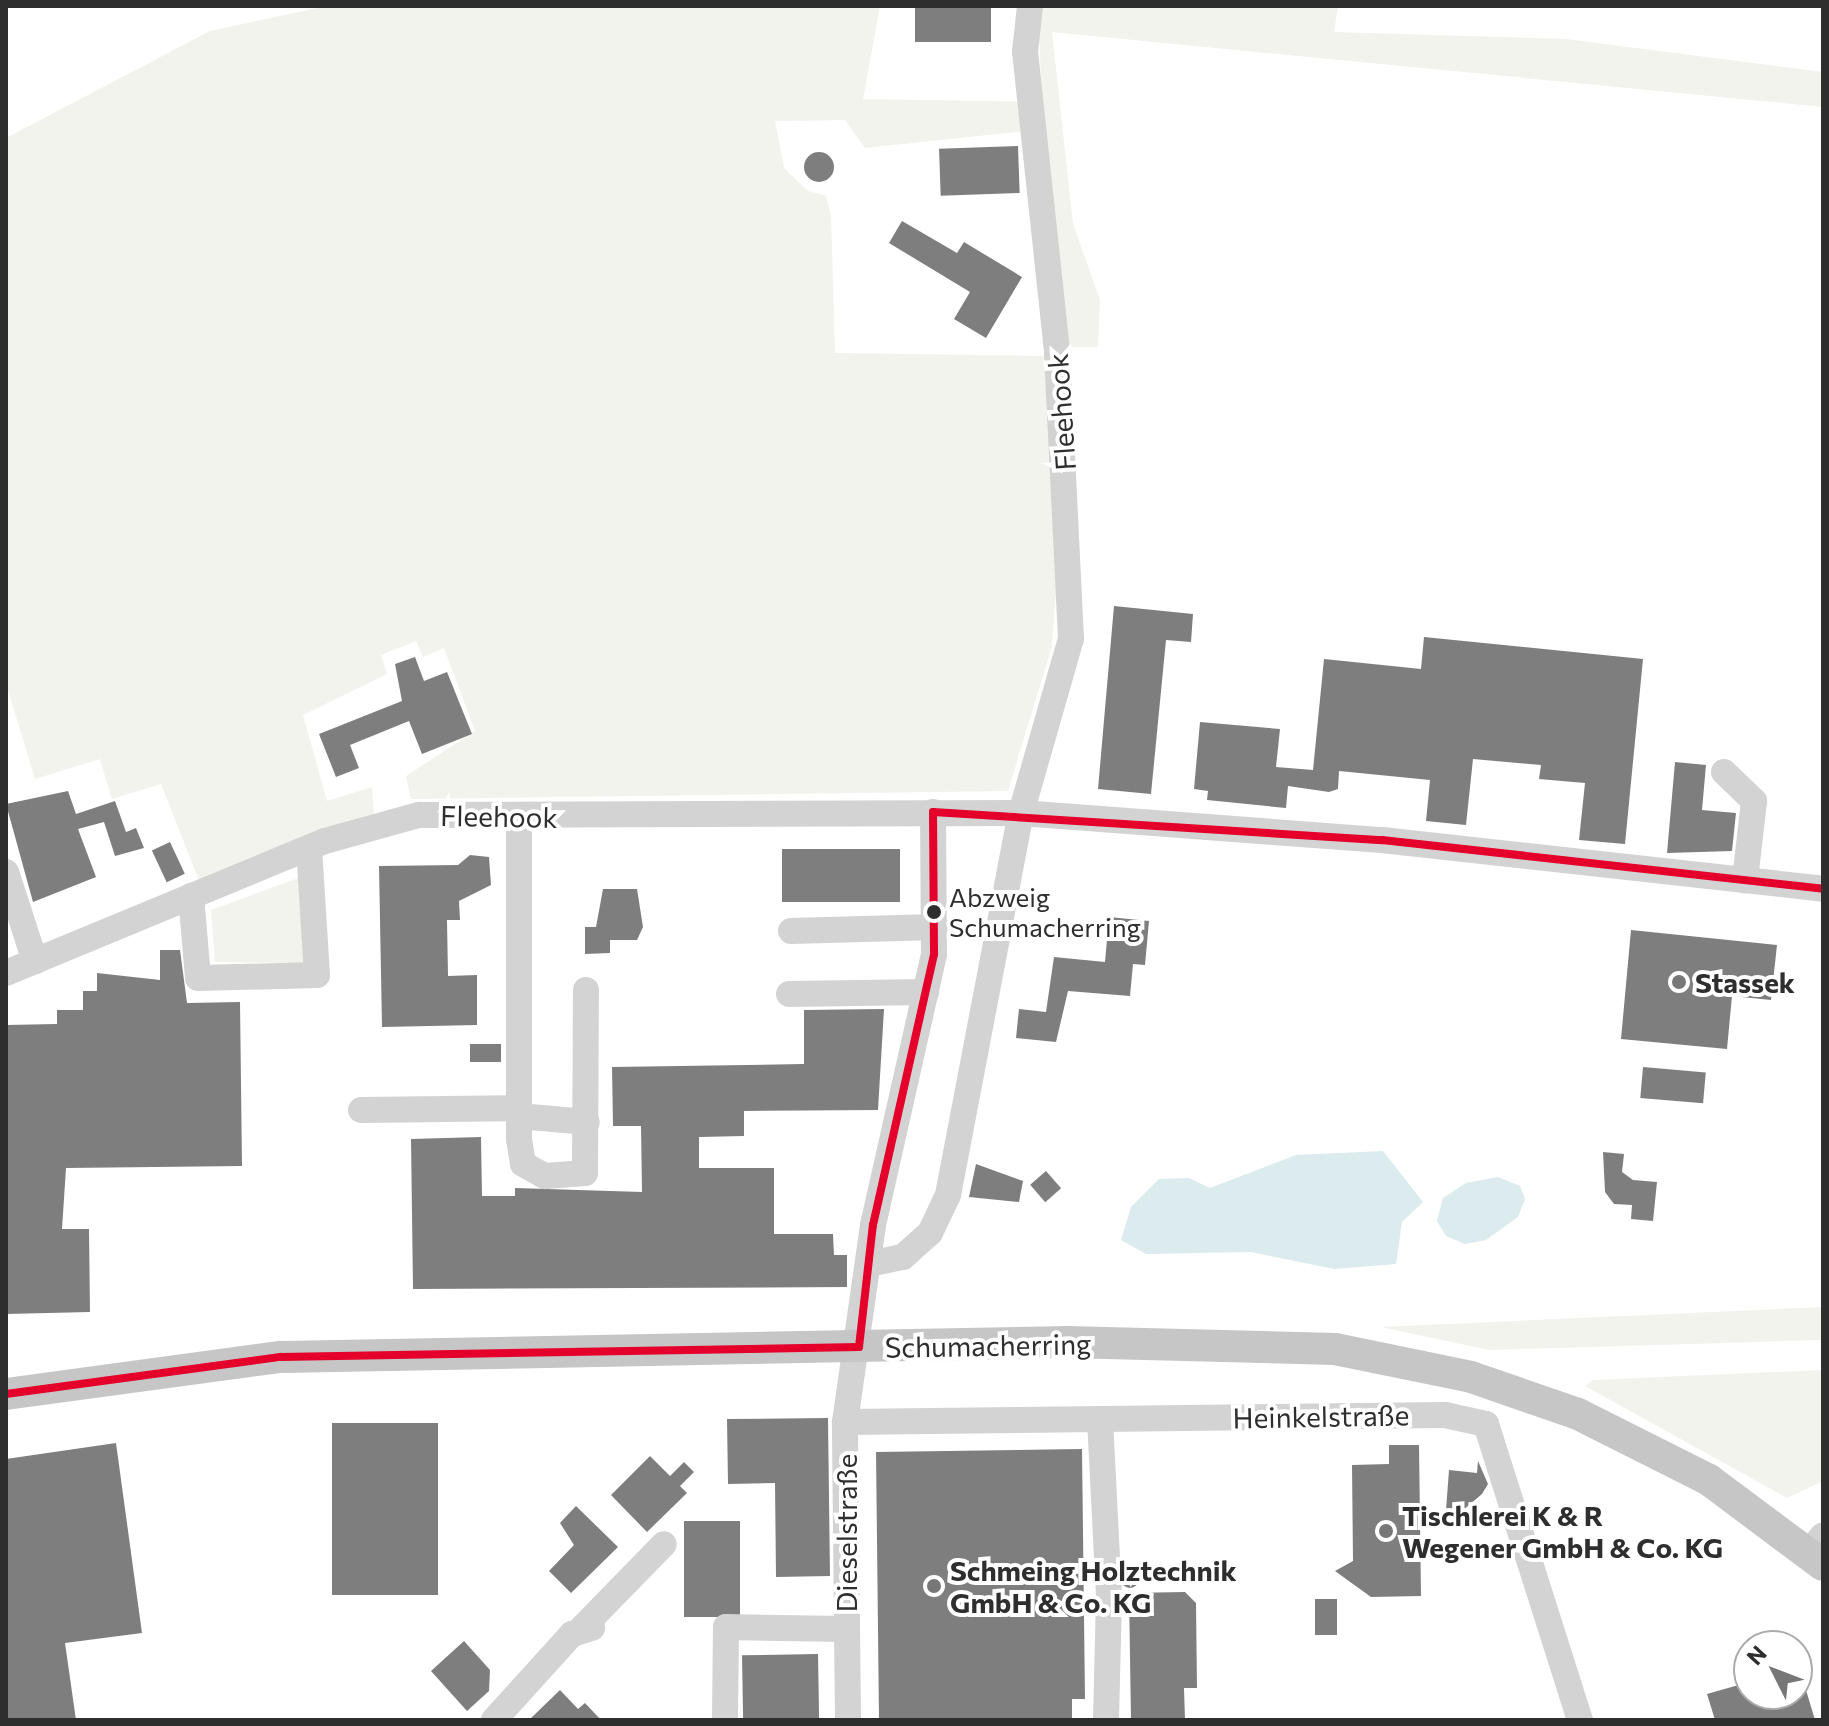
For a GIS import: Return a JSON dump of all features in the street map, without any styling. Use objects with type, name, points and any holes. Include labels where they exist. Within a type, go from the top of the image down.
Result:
[{"type":"main road","name":"Schumacherring","points":[[6,1394],[281,1357],[1212,1343],[1335,1349],[1419,1365],[1535,1398],[1621,1433],[1709,1480],[1818,1551]]},
{"type":"street","name":"Fleehook","points":[[1021,813],[1071,639],[1072,589],[1057,351],[1025,52],[1030,6]]},
{"type":"street","points":[[1724,772],[1754,801],[1745,880]]},
{"type":"street","name":"Dieselstraße","points":[[848,1720],[845,1422],[859,1347],[869,1264],[926,992],[936,927],[933,812]]},
{"type":"street","name":"Fleehook","points":[[6,973],[309,848],[407,816],[519,818],[1021,813],[1382,840],[1823,889]]},
{"type":"street","points":[[869,1264],[903,1257],[930,1233],[948,1195],[1021,813]]},
{"type":"street","points":[[519,818],[519,1121],[530,1171],[576,1178],[585,1173],[586,990]]},
{"type":"street","points":[[191,896],[198,978],[317,975],[309,848]]},
{"type":"street","points":[[6,872],[35,961]]},
{"type":"street","points":[[791,931],[936,927]]},
{"type":"street","points":[[789,994],[926,992]]},
{"type":"street","points":[[361,1110],[519,1121],[587,1122]]},
{"type":"street","name":"Heinkelstraße","points":[[845,1422],[1100,1419],[1151,1427],[1445,1415],[1486,1424],[1580,1720]]},
{"type":"street","points":[[1100,1419],[1109,1597],[1106,1720]]},
{"type":"street","points":[[494,1720],[587,1628],[664,1544]]},
{"type":"street","points":[[725,1720],[726,1627],[846,1629]]},
{"type":"shaded area","points":[[327,6],[880,6],[863,99],[1042,102],[1038,6],[1338,6],[1334,32],[1566,39],[1823,72],[1823,107],[1052,32],[1073,224],[1100,300],[1098,347],[1069,347],[1045,129],[865,148],[845,120],[775,121],[784,168],[808,191],[826,196],[831,215],[835,353],[1048,356],[1057,574],[1052,646],[1008,791],[411,799],[406,776],[475,731],[444,648],[423,657],[416,641],[381,655],[387,674],[303,715],[327,801],[372,787],[374,816],[202,888],[161,784],[112,799],[100,759],[35,779],[6,683],[6,138],[210,31]]},
{"type":"shaded area","points":[[304,876],[306,963],[215,962],[211,910]]},
{"type":"shaded area","points":[[1383,1151],[1423,1202],[1402,1222],[1396,1264],[1334,1269],[1251,1252],[1146,1254],[1121,1240],[1131,1207],[1159,1179],[1189,1178],[1210,1188],[1296,1155]]},
{"type":"shaded area","points":[[1498,1177],[1520,1186],[1525,1199],[1518,1217],[1486,1240],[1465,1244],[1446,1236],[1437,1221],[1443,1198],[1466,1183]]},
{"type":"shaded area","points":[[1823,1307],[1823,1340],[1489,1350],[1381,1327]]},
{"type":"shaded area","points":[[1823,1370],[1823,1481],[1787,1498],[1585,1386],[1593,1380]]},
{"type":"building","points":[[915,6],[991,6],[991,42],[915,42]]},
{"type":"building","points":[[1018,146],[1020,193],[941,196],[939,149]]},
{"type":"building","points":[[819,152],[830,156],[834,167],[830,178],[819,182],[808,178],[804,167],[808,156]]},
{"type":"building","points":[[902,221],[957,253],[964,242],[1022,277],[986,338],[954,319],[970,292],[889,243]]},
{"type":"building","points":[[1114,606],[1193,614],[1191,642],[1166,640],[1151,794],[1098,789]]},
{"type":"building","points":[[1424,637],[1643,659],[1625,844],[1579,840],[1585,783],[1539,779],[1541,765],[1473,759],[1466,825],[1426,821],[1430,780],[1339,771],[1338,789],[1329,792],[1288,786],[1286,808],[1207,800],[1208,791],[1194,789],[1200,722],[1280,729],[1276,767],[1313,770],[1324,659],[1421,669]]},
{"type":"building","points":[[415,657],[424,681],[447,672],[472,734],[422,754],[409,721],[350,745],[359,768],[336,777],[319,734],[402,701],[395,664]]},
{"type":"building","points":[[1675,762],[1706,765],[1702,810],[1736,813],[1732,851],[1667,853]]},
{"type":"building","points":[[68,791],[76,814],[115,801],[126,832],[136,828],[144,848],[115,856],[104,822],[78,829],[96,877],[33,902],[6,804]]},
{"type":"building","points":[[170,842],[185,874],[167,882],[152,850]]},
{"type":"building","points":[[782,849],[900,849],[900,902],[782,902]]},
{"type":"building","points":[[470,855],[489,857],[491,885],[459,901],[460,920],[447,920],[448,976],[477,975],[477,1025],[382,1027],[379,866],[458,865]]},
{"type":"building","points":[[603,889],[637,889],[643,927],[637,940],[610,940],[610,953],[585,954],[585,927],[596,927]]},
{"type":"building","points":[[1109,917],[1149,921],[1145,965],[1133,964],[1130,996],[1068,991],[1056,1042],[1016,1038],[1019,1009],[1046,1012],[1054,957],[1105,962]]},
{"type":"building","points":[[1631,930],[1777,945],[1771,1000],[1732,996],[1727,1049],[1621,1039]]},
{"type":"building","points":[[160,950],[180,950],[187,1003],[240,1002],[242,1166],[66,1168],[62,1229],[89,1229],[90,1312],[6,1314],[6,1025],[57,1024],[57,1010],[83,1010],[83,991],[97,991],[97,973],[160,980]]},
{"type":"building","points":[[884,1009],[878,1110],[744,1111],[744,1136],[699,1137],[699,1168],[774,1168],[774,1234],[833,1234],[834,1255],[847,1255],[847,1287],[413,1289],[411,1139],[481,1137],[482,1196],[515,1196],[515,1188],[642,1192],[641,1126],[613,1126],[612,1067],[804,1064],[804,1010]]},
{"type":"building","points":[[470,1044],[501,1044],[501,1062],[470,1062]]},
{"type":"building","points":[[1643,1067],[1706,1072],[1703,1103],[1640,1098]]},
{"type":"building","points":[[1603,1152],[1624,1154],[1622,1172],[1633,1180],[1657,1182],[1653,1221],[1631,1219],[1632,1205],[1614,1204],[1605,1192]]},
{"type":"building","points":[[976,1164],[1023,1181],[1019,1202],[969,1197]]},
{"type":"building","points":[[1046,1171],[1061,1188],[1045,1202],[1030,1185]]},
{"type":"building","points":[[828,1418],[830,1576],[776,1577],[775,1483],[728,1484],[727,1419]]},
{"type":"building","points":[[332,1423],[438,1423],[438,1595],[332,1595]]},
{"type":"building","points":[[116,1443],[142,1633],[65,1643],[76,1720],[6,1720],[6,1459]]},
{"type":"building","name":"Tischlerei K & R Wegener GmbH & Co. KG","points":[[1389,1445],[1419,1445],[1421,1596],[1371,1597],[1335,1571],[1353,1561],[1352,1465],[1389,1464]]},
{"type":"building","points":[[1082,1449],[1085,1699],[1072,1699],[1072,1720],[879,1720],[876,1452]]},
{"type":"building","points":[[650,1456],[670,1476],[684,1462],[694,1472],[680,1486],[687,1493],[647,1532],[611,1495]]},
{"type":"building","points":[[1478,1461],[1488,1484],[1482,1494],[1462,1511],[1446,1510],[1449,1470],[1477,1473]]},
{"type":"building","points":[[576,1506],[618,1547],[571,1593],[549,1571],[574,1545],[560,1523]]},
{"type":"building","points":[[684,1521],[740,1521],[740,1617],[684,1617]]},
{"type":"building","points":[[1126,1570],[1134,1570],[1139,1579],[1137,1586],[1126,1588],[1121,1583],[1121,1575]]},
{"type":"building","points":[[1185,1592],[1196,1603],[1197,1688],[1184,1688],[1185,1720],[1131,1720],[1129,1593]]},
{"type":"building","points":[[1315,1599],[1337,1599],[1337,1635],[1315,1635]]},
{"type":"building","points":[[464,1641],[490,1670],[489,1691],[467,1711],[431,1671]]},
{"type":"building","points":[[818,1654],[819,1720],[743,1720],[742,1655]]},
{"type":"building","points":[[1733,1687],[1733,1710],[1812,1710],[1815,1720],[1715,1720],[1707,1694]]},
{"type":"building","points":[[560,1690],[578,1709],[585,1703],[601,1720],[529,1720]]},
{"type":"transit line","points":[[933,812],[1382,840],[1823,889]]},
{"type":"transit line","points":[[859,1347],[873,1225],[934,954],[933,812]]},
{"type":"transit line","points":[[6,1394],[281,1357],[859,1347]]},
{"type":"place","name":"Abzweig Schumacherring","points":[[934,912]]},
{"type":"place","name":"Stassek","points":[[1679,982]]},
{"type":"place","name":"Tischlerei K & R Wegener GmbH & Co. KG","points":[[1386,1531]]},
{"type":"place","name":"Schmeing Holztechnik GmbH & Co. KG","points":[[934,1586]]}]
